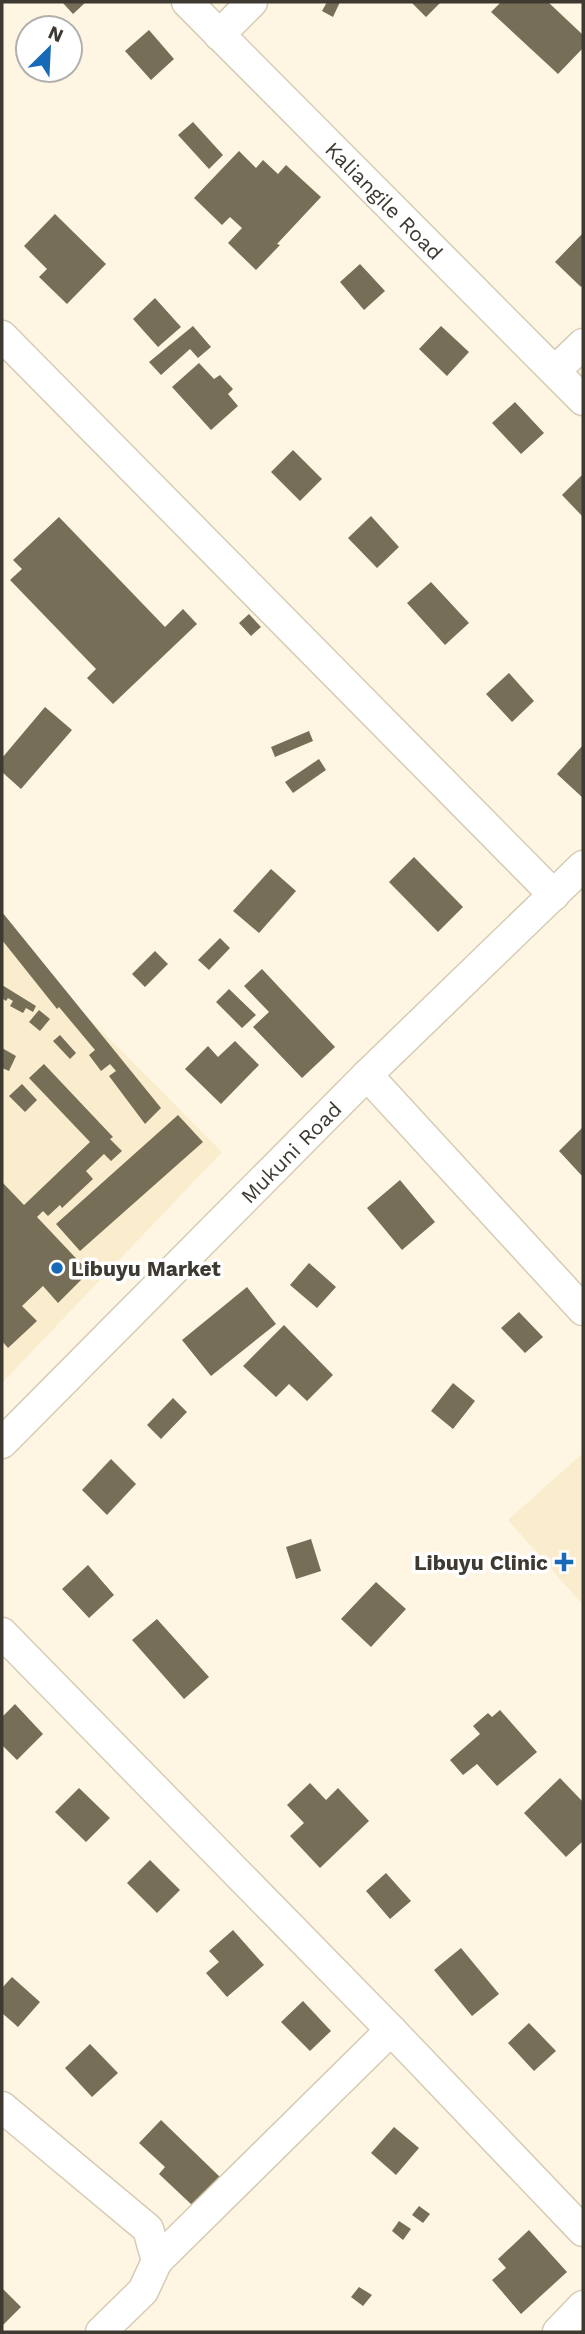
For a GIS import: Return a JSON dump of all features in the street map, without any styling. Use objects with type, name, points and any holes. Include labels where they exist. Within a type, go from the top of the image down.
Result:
[{"type":"street","name":"Kaliangile Road","points":[[187,2],[583,400]]},
{"type":"street","points":[[219,35],[251,2]]},
{"type":"street","points":[[2,336],[554,895]]},
{"type":"street","points":[[555,371],[583,344]]},
{"type":"street","name":"Mukuni Road","points":[[2,1443],[368,1075],[583,866]]},
{"type":"street","points":[[368,1075],[583,1310]]},
{"type":"street","points":[[2,1633],[583,2231]]},
{"type":"street","points":[[100,2332],[143,2291],[157,2261],[391,2031]]},
{"type":"street","points":[[2,2107],[148,2229],[157,2261]]},
{"type":"street","points":[[558,2332],[583,2306]]},
{"type":"shaded area","name":"Libuyu Market","points":[[2,931],[222,1152],[2,1383]]},
{"type":"shaded area","name":"Libuyu Clinic","points":[[583,1453],[583,1605],[508,1520]]},
{"type":"building","points":[[62,2],[86,2],[73,14]]},
{"type":"building","points":[[327,2],[340,2],[333,17],[322,11]]},
{"type":"building","points":[[411,2],[441,2],[426,17]]},
{"type":"building","points":[[501,2],[548,2],[583,35],[583,48],[558,74],[491,12]]},
{"type":"building","points":[[149,30],[174,59],[151,80],[125,51]]},
{"type":"building","points":[[193,122],[223,155],[209,169],[178,135]]},
{"type":"building","points":[[239,151],[256,168],[263,160],[278,174],[286,165],[321,197],[256,270],[228,243],[242,228],[230,217],[222,225],[194,198]]},
{"type":"building","points":[[55,214],[106,264],[67,304],[39,277],[47,269],[24,246]]},
{"type":"building","points":[[583,233],[583,285],[581,287],[555,262]]},
{"type":"building","points":[[360,264],[385,291],[364,310],[340,282]]},
{"type":"building","points":[[155,298],[181,327],[158,347],[133,319]]},
{"type":"building","points":[[193,326],[211,347],[198,358],[190,349],[161,375],[149,362]]},
{"type":"building","points":[[441,326],[469,352],[447,376],[419,349]]},
{"type":"building","points":[[199,363],[214,379],[220,375],[233,389],[228,394],[238,406],[211,430],[172,387]]},
{"type":"building","points":[[515,402],[544,433],[521,454],[492,423]]},
{"type":"building","points":[[293,450],[322,479],[300,501],[271,472]]},
{"type":"building","points":[[583,474],[583,517],[562,495]]},
{"type":"building","points":[[371,516],[399,547],[377,568],[348,538]]},
{"type":"building","points":[[59,517],[165,627],[183,609],[197,624],[113,704],[87,678],[96,669],[10,580],[22,569],[13,560]]},
{"type":"building","points":[[431,582],[469,623],[445,645],[407,603]]},
{"type":"building","points":[[249,614],[261,627],[251,636],[239,623]]},
{"type":"building","points":[[509,673],[534,701],[512,722],[486,694]]},
{"type":"building","points":[[45,707],[72,730],[21,789],[2,772],[2,758]]},
{"type":"building","points":[[309,731],[313,741],[275,757],[271,747]]},
{"type":"building","points":[[583,745],[583,798],[557,774]]},
{"type":"building","points":[[319,759],[326,770],[293,793],[285,782]]},
{"type":"building","points":[[414,857],[463,907],[438,932],[389,882]]},
{"type":"building","points":[[271,869],[296,891],[259,933],[233,911]]},
{"type":"building","points":[[2,912],[161,1108],[145,1124],[109,1076],[116,1071],[110,1064],[101,1071],[89,1055],[95,1050],[59,1007],[57,1009],[2,940]]},
{"type":"building","points":[[220,938],[230,948],[209,970],[198,960]]},
{"type":"building","points":[[155,951],[168,964],[145,987],[132,974]]},
{"type":"building","points":[[262,969],[335,1047],[302,1078],[253,1027],[269,1012],[244,986]]},
{"type":"building","points":[[2,985],[36,1006],[33,1012],[26,1008],[23,1013],[10,1006],[13,1001],[2,998]]},
{"type":"building","points":[[229,989],[256,1015],[242,1028],[216,1002]]},
{"type":"building","points":[[39,1010],[50,1019],[40,1031],[29,1022]]},
{"type":"building","points":[[60,1035],[76,1053],[70,1059],[53,1041]]},
{"type":"building","points":[[235,1041],[259,1065],[221,1104],[185,1069],[208,1046],[218,1057]]},
{"type":"building","points":[[2,1048],[16,1056],[9,1071],[2,1068]]},
{"type":"building","points":[[44,1064],[113,1137],[110,1139],[122,1151],[111,1161],[104,1154],[86,1171],[93,1179],[62,1208],[60,1205],[48,1216],[43,1211],[37,1217],[89,1272],[58,1303],[43,1286],[22,1306],[37,1321],[8,1348],[2,1341],[2,1182],[24,1205],[90,1142],[29,1078]]},
{"type":"building","points":[[22,1084],[37,1100],[25,1112],[9,1096]]},
{"type":"building","points":[[178,1115],[203,1142],[80,1251],[56,1224]]},
{"type":"building","points":[[583,1127],[583,1177],[559,1151]]},
{"type":"building","points":[[400,1180],[435,1222],[402,1250],[367,1208]]},
{"type":"building","points":[[309,1263],[336,1287],[317,1308],[290,1285]]},
{"type":"building","points":[[247,1287],[276,1324],[211,1376],[182,1340]]},
{"type":"building","points":[[519,1312],[543,1337],[525,1353],[501,1328]]},
{"type":"building","points":[[284,1325],[333,1375],[307,1401],[289,1384],[276,1397],[243,1366]]},
{"type":"building","points":[[453,1383],[475,1401],[453,1429],[431,1411]]},
{"type":"building","points":[[173,1398],[187,1412],[161,1439],[147,1425]]},
{"type":"building","points":[[111,1459],[136,1484],[107,1515],[82,1490]]},
{"type":"building","points":[[311,1539],[321,1571],[296,1579],[286,1547]]},
{"type":"building","points":[[88,1565],[114,1595],[89,1618],[62,1589]]},
{"type":"building","points":[[376,1582],[406,1609],[371,1647],[341,1619]]},
{"type":"building","points":[[157,1619],[209,1677],[184,1699],[132,1640]]},
{"type":"building","points":[[15,1704],[43,1734],[17,1760],[2,1745],[2,1717]]},
{"type":"building","points":[[500,1710],[537,1752],[497,1786],[477,1764],[463,1775],[450,1760],[480,1734],[473,1726],[488,1713],[492,1717]]},
{"type":"building","points":[[560,1778],[583,1802],[583,1841],[566,1857],[524,1813]]},
{"type":"building","points":[[310,1783],[326,1800],[338,1788],[369,1821],[320,1868],[290,1836],[304,1823],[287,1805]]},
{"type":"building","points":[[79,1788],[110,1818],[86,1842],[55,1812]]},
{"type":"building","points":[[150,1860],[180,1890],[157,1913],[127,1883]]},
{"type":"building","points":[[386,1873],[411,1901],[390,1919],[366,1891]]},
{"type":"building","points":[[233,1930],[264,1965],[227,1997],[206,1973],[219,1962],[209,1951]]},
{"type":"building","points":[[461,1948],[499,1994],[472,2016],[434,1970]]},
{"type":"building","points":[[12,1977],[40,2002],[18,2027],[2,2013],[2,1988]]},
{"type":"building","points":[[303,2001],[331,2031],[310,2051],[281,2022]]},
{"type":"building","points":[[529,2023],[556,2051],[534,2071],[508,2043]]},
{"type":"building","points":[[90,2044],[118,2073],[92,2097],[65,2068]]},
{"type":"building","points":[[161,2120],[220,2177],[193,2206],[159,2174],[165,2167],[139,2143]]},
{"type":"building","points":[[394,2127],[419,2148],[396,2175],[371,2153]]},
{"type":"building","points":[[419,2206],[430,2214],[423,2223],[412,2215]]},
{"type":"building","points":[[399,2221],[411,2229],[403,2240],[392,2231]]},
{"type":"building","points":[[529,2230],[567,2272],[521,2314],[492,2280],[506,2268],[498,2259]]},
{"type":"building","points":[[359,2287],[372,2295],[363,2306],[351,2297]]},
{"type":"building","points":[[2,2288],[21,2307],[2,2326]]},
{"type":"place","name":"Libuyu Market","points":[[57,1268]]},
{"type":"place","name":"Libuyu Clinic","points":[[564,1562]]}]
